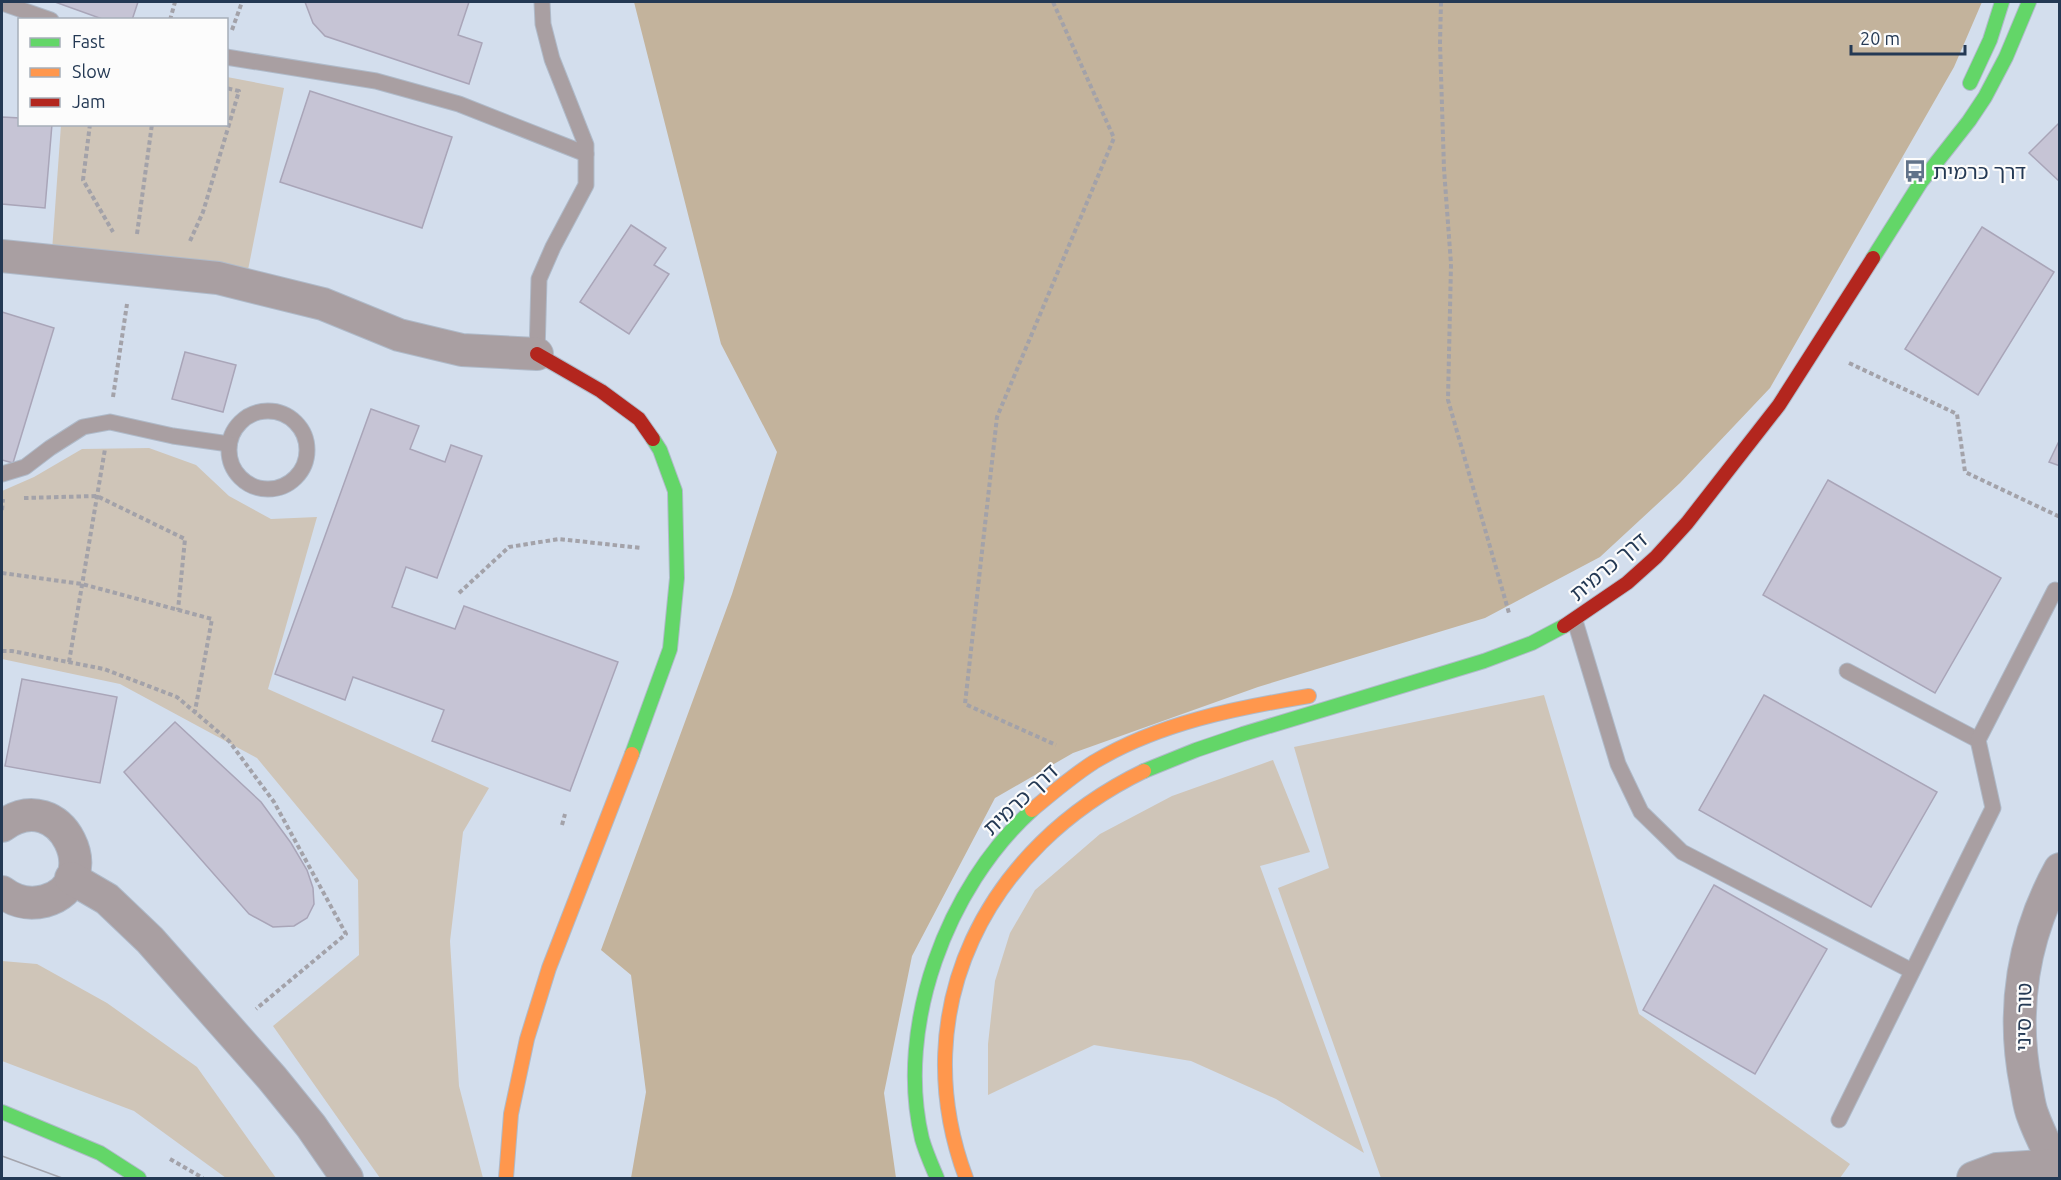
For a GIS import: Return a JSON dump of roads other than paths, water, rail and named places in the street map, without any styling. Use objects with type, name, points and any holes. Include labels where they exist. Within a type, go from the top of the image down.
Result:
[{"type":"street","points":[[1964,96],[1990,40],[2002,2]]},
{"type":"street","name":"דרך כרמית","points":[[966,1179],[957,1158],[948,1123],[943,1080],[945,1036],[955,987],[966,953],[986,911],[1031,853],[1064,820],[1104,792],[1147,769],[1201,747],[1406,686],[1519,649],[1575,621],[1635,577],[1683,528],[1778,406],[1917,189],[1977,110],[2014,46],[2030,2]]},
{"type":"street","name":"דרך כרמית","points":[[1917,189],[1954,117]]},
{"type":"street","points":[[2,256],[218,278],[323,304],[410,338],[462,350],[537,354],[601,391],[639,419],[660,450],[675,491],[677,578],[670,650],[648,714],[546,978],[528,1039],[511,1114],[506,1179]]},
{"type":"street","name":"דרך כרמית","points":[[938,1179],[924,1147],[916,1088],[917,1032],[927,982],[947,930],[967,889],[996,848],[1024,818],[1056,789],[1095,762],[1140,740],[1196,720],[1257,704],[1406,686]]},
{"type":"street","points":[[2,826],[11,819],[26,815],[41,816],[57,823],[68,834],[74,848],[76,864],[72,879],[63,891],[50,900],[35,904],[19,902],[2,892]]},
{"type":"street","name":"טור סיני","points":[[2052,1172],[2032,1115],[2021,1058],[2019,1009],[2022,976],[2044,898],[2060,869]]},
{"type":"street","points":[[72,879],[107,899],[150,940],[272,1078],[311,1126],[347,1179]]},
{"type":"street","points":[[2,1112],[100,1153],[139,1179]]},
{"type":"street","points":[[1973,1179],[1996,1169],[2052,1172]]},
{"type":"lane","points":[[537,354],[539,279],[586,185],[586,145],[552,59],[543,24],[542,2]]},
{"type":"lane","points":[[2,3],[45,18]]},
{"type":"lane","points":[[228,57],[376,81],[459,104],[586,154]]},
{"type":"lane","points":[[264,411],[277,412],[289,417],[298,426],[305,437],[307,450],[305,462],[290,483],[278,488],[265,489],[253,486],[242,479],[234,469],[229,457],[229,444],[233,432],[241,422],[264,411]]},
{"type":"lane","points":[[2,474],[25,467],[83,427],[110,422],[172,436],[229,444]]},
{"type":"lane","points":[[1839,1119],[1993,808],[1978,740],[2055,590]]},
{"type":"lane","points":[[1575,621],[1618,764],[1641,812],[1682,852],[1912,971]]},
{"type":"lane","points":[[1847,671],[1978,740]]},
{"type":"tram line","points":[[2,1156],[62,1178]]},
{"type":"place","name":"דרך כרמית","points":[[1915,171]]}]
